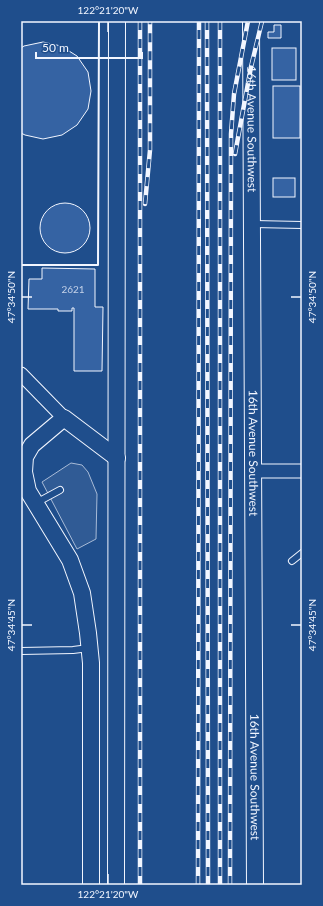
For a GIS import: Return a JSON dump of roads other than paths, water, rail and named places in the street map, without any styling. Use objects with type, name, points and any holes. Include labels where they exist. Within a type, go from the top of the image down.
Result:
[{"type":"street","points":[[116,885],[117,21]]},
{"type":"street","name":"16th Avenue Southwest","points":[[251,21],[255,885]]},
{"type":"street","points":[[21,374],[64,418],[117,458]]},
{"type":"street","points":[[64,418],[32,445],[25,457],[22,472],[28,491],[70,560],[82,593],[88,633],[90,663],[91,885]]},
{"type":"street","points":[[253,471],[302,471]]},
{"type":"lane","points":[[252,224],[302,225]]},
{"type":"lane","points":[[36,503],[60,490]]},
{"type":"lane","points":[[292,561],[302,553]]},
{"type":"lane","points":[[21,651],[73,650],[89,648]]},
{"type":"railway","points":[[140,21],[140,885]]},
{"type":"railway","points":[[145,204],[150,150],[150,21]]},
{"type":"railway","points":[[198,885],[199,21]]},
{"type":"railway","points":[[207,21],[208,885]]},
{"type":"railway","points":[[220,21],[220,885]]},
{"type":"railway","points":[[230,885],[231,134],[234,94],[248,21]]},
{"type":"railway","points":[[235,154],[251,67],[262,21]]}]
